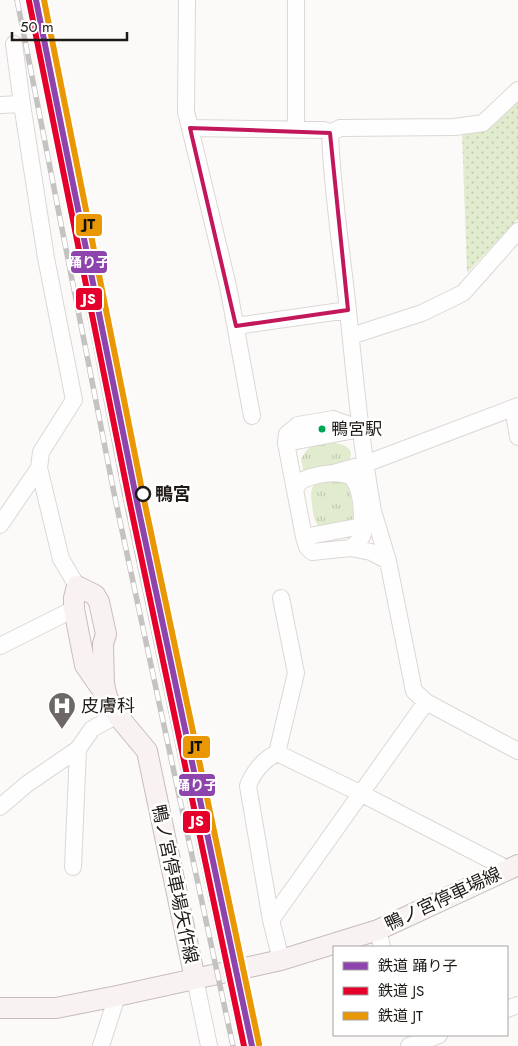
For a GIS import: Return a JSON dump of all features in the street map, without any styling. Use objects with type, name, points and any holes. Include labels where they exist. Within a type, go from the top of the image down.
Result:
[{"type":"main road","name":"鴨ノ宮停車場矢作線","points":[[0,1008],[56,1008],[194,979],[147,751],[118,715],[85,665],[74,609],[77,586],[95,595],[99,602],[106,634],[103,644],[104,684],[107,697]]},
{"type":"main road","name":"鴨ノ宮停車場線","points":[[344,946],[380,938],[510,869]]},
{"type":"main road","name":"鴨ノ宮停車場線","points":[[194,979],[333,948]]},
{"type":"street","points":[[187,0],[186,112],[236,326],[252,416]]},
{"type":"street","points":[[296,0],[296,129]]},
{"type":"street","points":[[14,44],[46,258],[74,400],[41,452],[39,468],[61,559],[77,586]]},
{"type":"street","points":[[330,133],[340,128],[455,127],[483,123],[518,90]]},
{"type":"street","points":[[0,106],[22,104]]},
{"type":"street","points":[[190,128],[296,129],[324,130],[330,133]]},
{"type":"street","points":[[330,133],[338,224],[362,429],[364,464],[373,512],[388,562],[414,692],[426,702],[518,751]]},
{"type":"street","points":[[351,336],[422,313],[463,293],[518,231]]},
{"type":"street","points":[[236,326],[348,310]]},
{"type":"street","points":[[295,490],[298,483],[306,479],[364,464],[516,407],[518,437]]},
{"type":"street","points":[[362,429],[286,443],[304,537],[307,547],[312,552],[351,548],[371,552],[388,562]]},
{"type":"street","points":[[0,525],[39,468]]},
{"type":"street","points":[[334,473],[347,473],[354,478],[359,492],[363,534],[360,540],[351,548]]},
{"type":"street","points":[[304,537],[362,526],[373,512]]},
{"type":"street","points":[[277,753],[296,674],[281,598]]},
{"type":"street","points":[[0,646],[74,609]]},
{"type":"street","points":[[271,920],[426,702]]},
{"type":"street","points":[[0,807],[27,784],[78,749],[92,729],[118,715]]},
{"type":"street","points":[[73,867],[78,749]]},
{"type":"street","points":[[280,960],[271,920],[248,786],[251,778],[268,757],[277,753],[510,869]]},
{"type":"street","points":[[194,979],[210,1046]]},
{"type":"street","points":[[101,1046],[118,996]]},
{"type":"street","points":[[409,1046],[436,1036]]},
{"type":"highlighted area","points":[[190,128],[330,133],[348,310],[236,326]]},
{"type":"green space","points":[[518,99],[518,219],[467,273],[462,132]]},
{"type":"green space","points":[[327,442],[341,444],[349,449],[351,456],[348,461],[307,471],[303,470],[301,459],[306,451],[314,445]]},
{"type":"green space","points":[[341,479],[349,486],[354,515],[350,523],[320,528],[313,514],[312,490],[321,481]]},
{"type":"railway","points":[[17,0],[115,498],[233,1046]]},
{"type":"railway","points":[[28,0],[125,496],[242,1046]]},
{"type":"rail line","name":"踊り子","points":[[36,0],[136,497],[252,1046]]},
{"type":"rail line","name":"JT","points":[[44,0],[143,495],[259,1044]]},
{"type":"rail line","name":"JS","points":[[29,1],[129,499],[244,1046]]},
{"type":"place","name":"鴨宮駅","points":[[322,429]]},
{"type":"place","name":"鴨宮","points":[[143,494]]},
{"type":"place","name":"皮膚科","points":[[62,730]]}]
